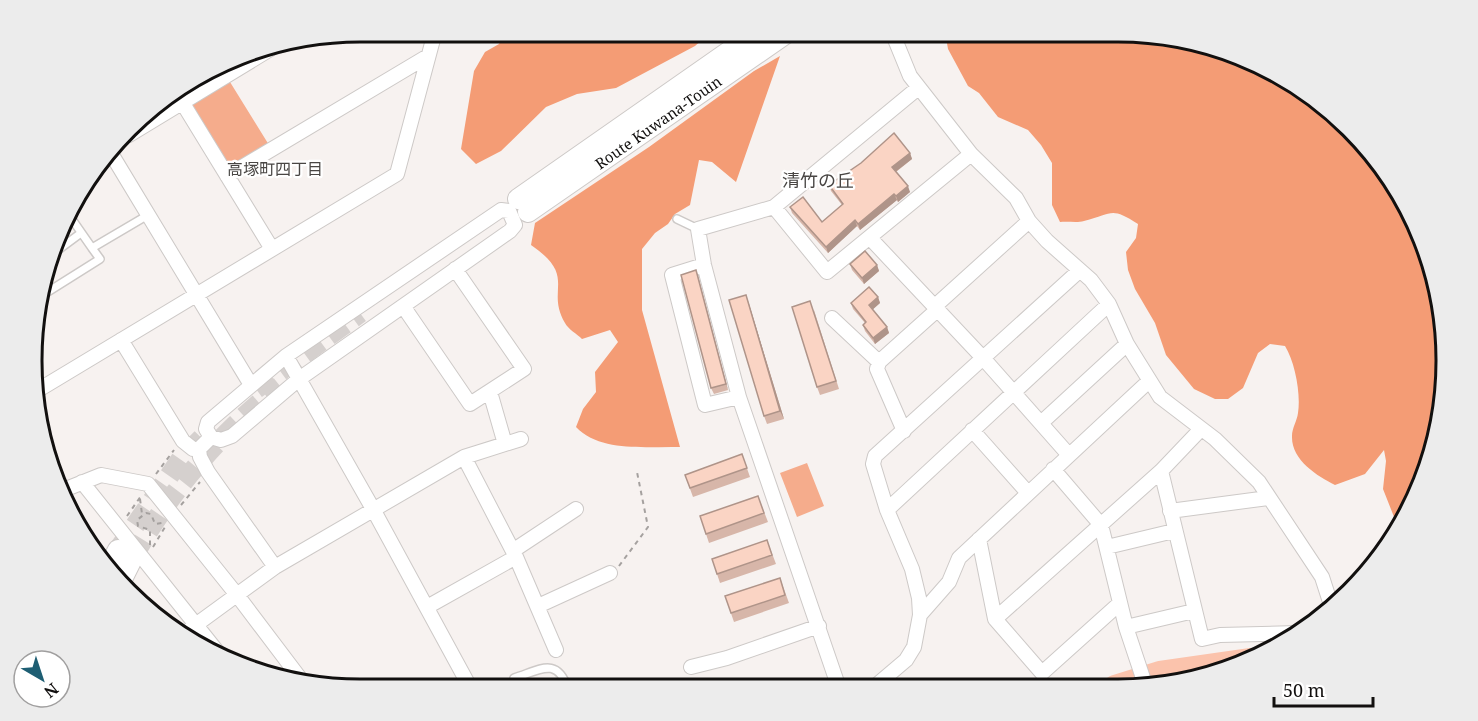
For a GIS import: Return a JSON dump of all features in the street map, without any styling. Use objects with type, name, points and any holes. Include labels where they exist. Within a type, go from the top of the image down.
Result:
[{"type":"main road","name":"Route Kuwana-Touin","points":[[744,42],[523,206],[773,42]]},
{"type":"main road","points":[[123,573],[128,556]]},
{"type":"street","points":[[44,387],[397,174],[432,42]]},
{"type":"street","points":[[896,42],[910,76],[918,88],[971,154],[1016,198],[1029,221],[1091,280],[1109,304],[1128,344],[1160,397],[1201,429],[1259,482],[1322,578],[1329,599]]},
{"type":"street","points":[[227,176],[428,56]]},
{"type":"street","points":[[147,124],[247,63]]},
{"type":"street","points":[[836,679],[739,397],[704,265],[698,228],[774,207],[918,88]]},
{"type":"street","points":[[182,102],[272,249]]},
{"type":"street","points":[[774,207],[827,272],[971,154]]},
{"type":"street","points":[[115,158],[251,385]]},
{"type":"street","points":[[509,211],[514,225],[510,231],[455,268],[299,379],[232,436],[220,440],[211,437],[206,429],[208,422],[286,357],[496,212],[509,211]]},
{"type":"street","points":[[904,431],[878,377],[879,362],[1029,221]]},
{"type":"street","points":[[870,238],[983,358],[1068,454]]},
{"type":"street","points":[[704,265],[672,275],[702,394],[705,405],[739,397]]},
{"type":"street","points":[[403,306],[470,404],[524,369],[455,268]]},
{"type":"street","points":[[884,679],[906,660],[914,647],[920,615],[919,598],[912,569],[887,510],[873,464],[875,456],[1079,270]]},
{"type":"street","points":[[887,510],[1109,304]]},
{"type":"street","points":[[832,318],[879,362]]},
{"type":"street","points":[[121,340],[183,441],[193,449],[199,449],[211,437]]},
{"type":"street","points":[[1041,423],[1128,344]]},
{"type":"street","points":[[286,357],[373,509],[466,679]]},
{"type":"street","points":[[920,615],[949,582],[959,558],[1149,381]]},
{"type":"street","points":[[490,392],[505,444]]},
{"type":"street","points":[[995,619],[1161,471],[1201,429]]},
{"type":"street","points":[[972,430],[1028,493]]},
{"type":"street","points":[[82,482],[192,629],[274,567],[373,509],[464,457],[521,439]]},
{"type":"street","points":[[199,449],[200,457],[208,472],[274,567]]},
{"type":"street","points":[[464,457],[515,554],[556,650]]},
{"type":"street","points":[[1053,469],[1101,525],[1126,627],[1143,678]]},
{"type":"street","points":[[1161,471],[1202,639],[1220,635],[1281,633]]},
{"type":"street","points":[[69,488],[101,475],[148,484],[296,672]]},
{"type":"street","points":[[1170,511],[1268,498]]},
{"type":"street","points":[[427,607],[515,554],[576,509]]},
{"type":"street","points":[[1107,547],[1174,531]]},
{"type":"street","points":[[979,539],[995,619],[1042,673],[1120,603]]},
{"type":"street","points":[[538,606],[610,573]]},
{"type":"street","points":[[1126,627],[1194,611]]},
{"type":"street","points":[[691,667],[727,658],[819,626]]},
{"type":"lane","points":[[92,248],[148,215]]},
{"type":"lane","points":[[677,219],[698,228]]},
{"type":"lane","points":[[50,291],[100,259],[74,222]]},
{"type":"lane","points":[[63,246],[81,233]]},
{"type":"lane","points":[[514,678],[548,667],[563,673],[565,679]]},
{"type":"path","points":[[610,573],[623,562],[648,527],[638,472]]},
{"type":"path","points":[[140,498],[142,514],[137,520],[138,526],[150,530]]},
{"type":"path","points":[[142,514],[151,514],[155,524]]},
{"type":"path","points":[[128,556],[155,524],[168,523]]},
{"type":"shaded area","points":[[500,42],[700,42],[616,88],[577,94],[546,107],[501,151],[476,164],[461,149],[474,71],[485,52]]},
{"type":"shaded area","points":[[947,42],[1118,42],[1180,48],[1239,66],[1277,85],[1311,108],[1343,135],[1382,184],[1403,220],[1419,258],[1433,319],[1436,360],[1430,423],[1412,482],[1394,518],[1383,489],[1386,461],[1384,450],[1365,474],[1335,485],[1313,472],[1300,460],[1293,445],[1292,436],[1299,405],[1298,388],[1292,361],[1285,346],[1270,344],[1258,353],[1243,388],[1228,399],[1215,399],[1194,389],[1166,355],[1155,323],[1135,289],[1128,270],[1126,252],[1136,238],[1138,224],[1116,213],[1081,222],[1060,222],[1052,205],[1052,163],[1041,145],[1028,130],[998,117],[979,93],[968,86],[948,49]]},
{"type":"shaded area","points":[[780,56],[736,182],[712,162],[699,160],[690,205],[675,214],[642,249],[642,310],[680,447],[625,446],[598,441],[576,427],[583,409],[596,392],[595,372],[618,342],[610,330],[582,339],[566,325],[558,301],[557,275],[545,256],[531,245],[535,223],[649,147],[754,71]]},
{"type":"shaded area","points":[[230,82],[269,145],[233,168],[227,166],[192,109],[194,103]]},
{"type":"shaded area","points":[[807,463],[824,506],[797,517],[780,473]]},
{"type":"building","points":[[894,133],[910,153],[892,167],[908,186],[896,196],[894,194],[858,224],[855,220],[826,247],[790,207],[803,197],[822,222],[843,204],[829,185],[861,163]]},
{"type":"building","points":[[865,251],[877,265],[862,278],[850,264]]},
{"type":"building","points":[[696,270],[726,384],[711,388],[681,275]]},
{"type":"building","points":[[869,287],[878,297],[869,305],[887,327],[873,338],[863,325],[866,322],[851,303]]},
{"type":"building","points":[[746,295],[780,411],[764,416],[729,300]]},
{"type":"building","points":[[810,301],[836,381],[817,387],[792,307]]},
{"type":"building","points":[[742,454],[747,468],[690,488],[685,475]]},
{"type":"building","points":[[758,496],[764,513],[706,534],[700,516]]},
{"type":"building","points":[[767,540],[772,555],[717,574],[712,559]]},
{"type":"building","points":[[780,578],[785,595],[731,613],[725,596]]},
{"type":"waterway","points":[[1147,677],[1205,667]]},
{"type":"tunnel","points":[[256,389],[360,313]]},
{"type":"tunnel","points":[[133,557],[163,509],[198,464],[258,404],[280,386]]},
{"type":"tunnel","points":[[118,550],[181,459],[205,435]]},
{"type":"district","name":"高塚町四丁目","points":[[275,169]]},
{"type":"district","name":"清竹の丘","points":[[818,180]]}]
